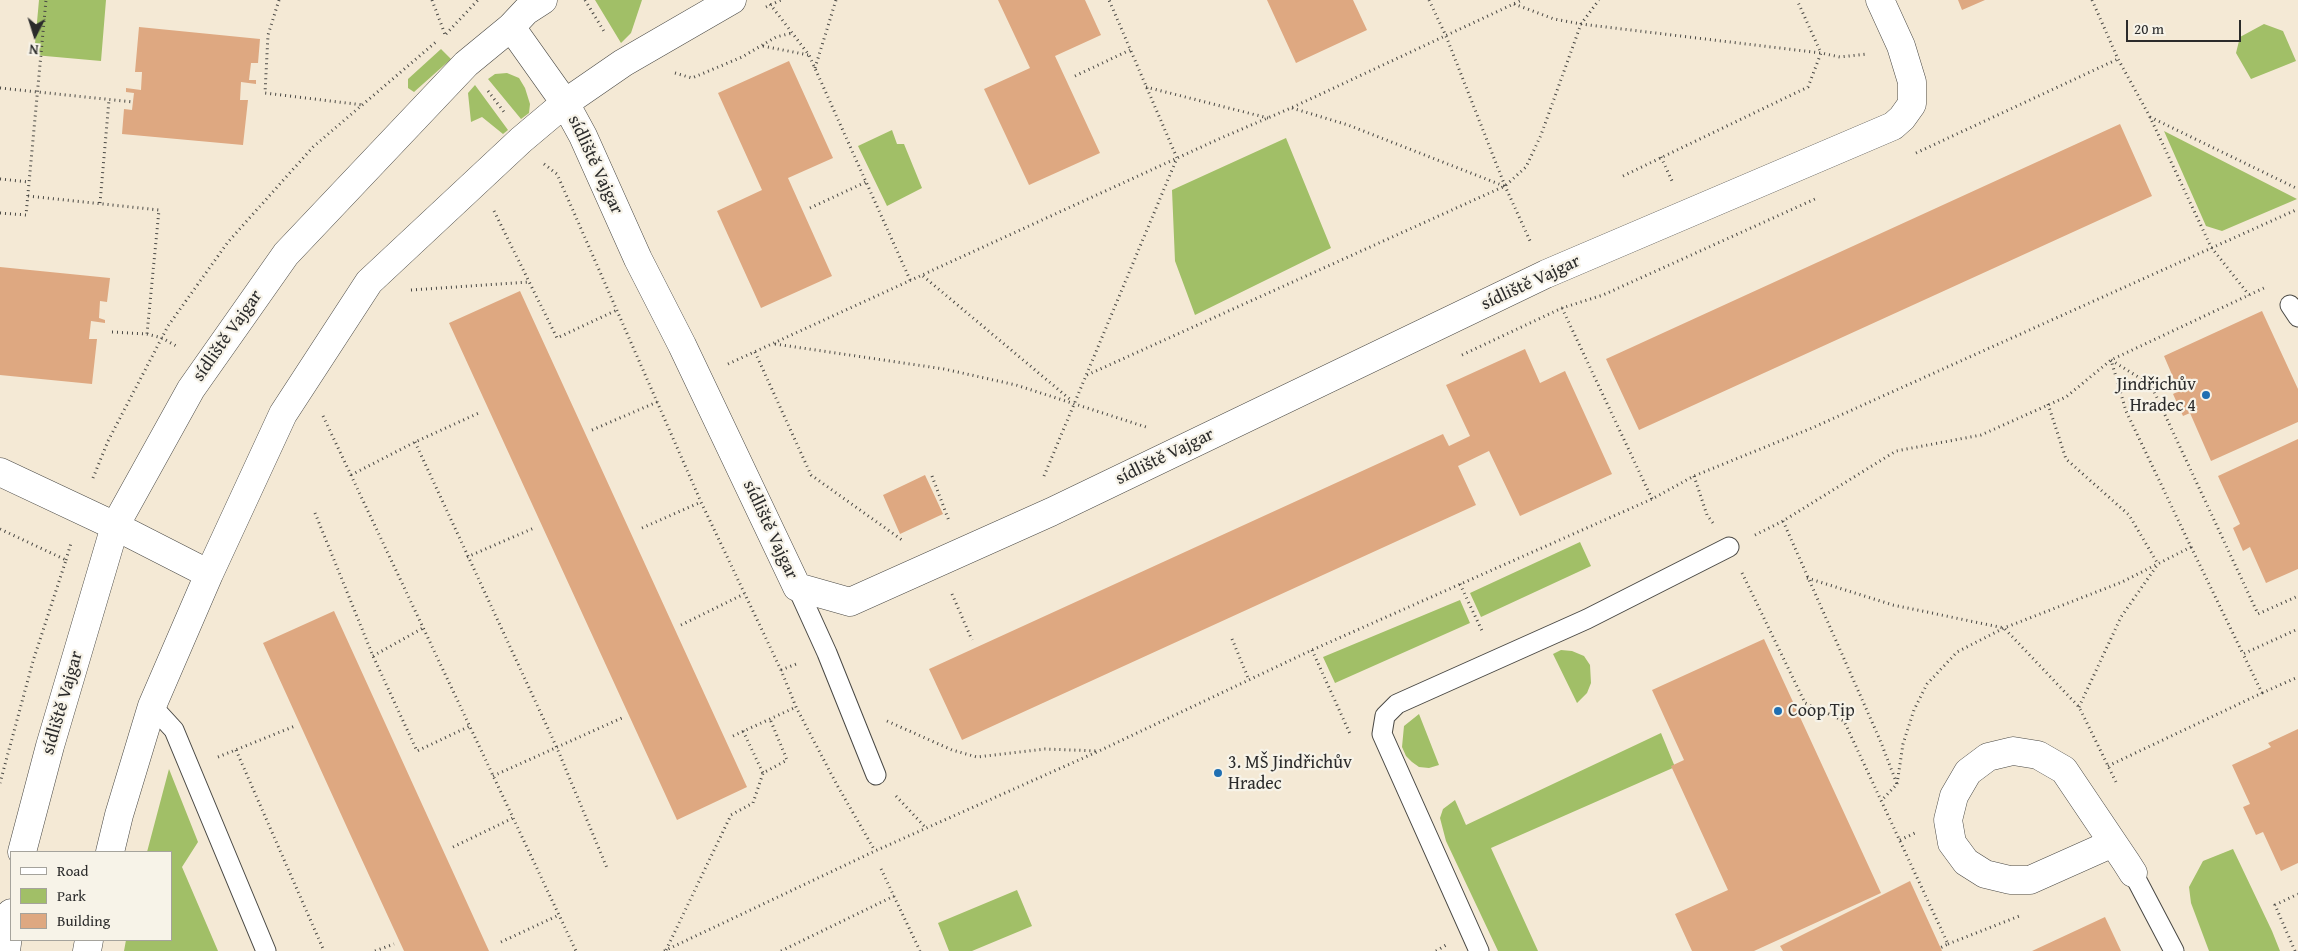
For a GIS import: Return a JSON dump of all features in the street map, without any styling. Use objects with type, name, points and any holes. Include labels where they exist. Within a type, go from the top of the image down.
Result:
[{"type":"street","name":"sídliště Vajgar","points":[[22,851],[50,746],[115,526],[191,389],[286,254],[466,64],[511,27],[526,11],[543,0]]},
{"type":"street","name":"sídliště Vajgar","points":[[110,851],[119,815],[152,706],[209,574],[283,414],[369,282],[521,140],[565,103],[623,63],[732,0]]},
{"type":"street","name":"sídliště Vajgar","points":[[565,103],[583,136],[638,259],[686,354],[797,587],[850,602],[1050,512],[1546,274],[1893,126],[1902,118],[1912,104],[1912,82],[1902,46],[1880,0]]},
{"type":"street","points":[[511,27],[565,103]]},
{"type":"street","points":[[0,472],[115,526],[209,574]]},
{"type":"street","points":[[2113,843],[2030,880],[2010,880],[1985,874],[1966,862],[1952,843],[1948,820],[1954,796],[1968,772],[1988,757],[2013,750],[2038,755],[2064,770],[2113,843],[2133,873]]},
{"type":"street","points":[[6,951],[10,921]]},
{"type":"lane","points":[[1479,951],[1382,734],[1385,716],[1397,704],[1586,619],[1729,547]]},
{"type":"lane","points":[[797,587],[876,775]]},
{"type":"lane","points":[[152,706],[174,730],[266,951]]},
{"type":"lane","points":[[2133,873],[2174,951]]},
{"type":"path","points":[[0,213],[26,215],[46,0]]},
{"type":"path","points":[[279,0],[268,35],[265,93],[363,105]]},
{"type":"path","points":[[432,0],[444,35],[501,107],[521,140],[535,158],[557,174],[701,502],[781,670],[796,707],[837,785],[875,851]]},
{"type":"path","points":[[0,783],[32,661],[66,560],[80,509],[108,441],[162,338],[228,242],[313,147],[444,35],[478,0]]},
{"type":"path","points":[[781,0],[770,4],[809,55],[911,282]]},
{"type":"path","points":[[815,69],[836,0]]},
{"type":"path","points":[[1050,512],[1042,482],[1177,158],[1109,0]]},
{"type":"path","points":[[1429,0],[1446,36],[1505,186],[1532,247]]},
{"type":"path","points":[[727,365],[1177,158],[1291,108],[1522,0]]},
{"type":"path","points":[[1086,375],[1505,186],[1526,167],[1541,135],[1581,24],[1599,0]]},
{"type":"path","points":[[1623,176],[1808,88],[1822,53],[1797,0]]},
{"type":"path","points":[[1897,784],[1880,740],[1783,521],[1896,451],[1981,435],[2066,397],[2111,360],[2249,295],[2211,247],[2150,117],[2118,59],[2092,0]]},
{"type":"path","points":[[1514,4],[1554,19],[1581,24],[1822,53],[1840,57],[1902,46]]},
{"type":"path","points":[[666,70],[692,78],[742,57],[776,37],[792,33]]},
{"type":"path","points":[[762,46],[809,55]]},
{"type":"path","points":[[1075,76],[1130,50]]},
{"type":"path","points":[[1912,155],[2118,59]]},
{"type":"path","points":[[1146,87],[1268,118]]},
{"type":"path","points":[[0,88],[133,102]]},
{"type":"path","points":[[100,203],[109,100]]},
{"type":"path","points":[[1291,108],[1348,125],[1505,186]]},
{"type":"path","points":[[2150,117],[2298,189]]},
{"type":"path","points":[[0,179],[29,182]]},
{"type":"path","points":[[810,208],[866,182]]},
{"type":"path","points":[[28,196],[159,210],[147,334]]},
{"type":"path","points":[[1652,499],[1562,308],[1602,296],[1816,198]]},
{"type":"path","points":[[492,208],[557,338],[617,310]]},
{"type":"path","points":[[665,951],[875,851],[1099,751],[1460,584],[1652,499],[1694,476],[1812,428],[2211,247],[2298,210]]},
{"type":"path","points":[[923,276],[1075,403]]},
{"type":"path","points":[[406,290],[530,282]]},
{"type":"path","points":[[112,332],[147,334],[162,338]]},
{"type":"path","points":[[775,344],[944,369],[1016,384],[1194,443]]},
{"type":"path","points":[[755,352],[811,475],[904,542]]},
{"type":"path","points":[[2111,360],[2126,411],[2262,692]]},
{"type":"path","points":[[2111,360],[2152,385],[2258,614],[2298,596]]},
{"type":"path","points":[[306,380],[576,951]]},
{"type":"path","points":[[592,430],[657,402]]},
{"type":"path","points":[[2048,404],[2066,459],[2129,515],[2158,564]]},
{"type":"path","points":[[351,475],[414,442],[481,412]]},
{"type":"path","points":[[414,442],[557,748],[608,868]]},
{"type":"path","points":[[932,476],[950,522]]},
{"type":"path","points":[[1694,476],[1707,514],[1729,547],[1805,703],[1844,721],[1867,775],[1882,800],[1948,944],[1940,948]]},
{"type":"path","points":[[642,528],[701,502]]},
{"type":"path","points":[[314,513],[373,656],[417,751],[470,726]]},
{"type":"path","points":[[468,557],[534,528]]},
{"type":"path","points":[[0,529],[66,560]]},
{"type":"path","points":[[1882,800],[1897,784],[1903,744],[1914,710],[1927,684],[1957,652],[2004,628],[2122,582],[2191,547]]},
{"type":"path","points":[[2079,707],[2122,617],[2158,564]]},
{"type":"path","points":[[1807,578],[1893,605],[2004,628],[2079,707],[2108,766],[2262,692],[2298,677]]},
{"type":"path","points":[[1460,584],[1496,660]]},
{"type":"path","points":[[950,591],[972,640]]},
{"type":"path","points":[[681,625],[744,594]]},
{"type":"path","points":[[373,656],[423,628]]},
{"type":"path","points":[[2243,654],[2298,629]]},
{"type":"path","points":[[1232,639],[1249,680]]},
{"type":"path","points":[[848,705],[952,750],[977,757],[1045,749],[1099,751]]},
{"type":"path","points":[[733,736],[796,707]]},
{"type":"path","points":[[494,776],[624,717]]},
{"type":"path","points":[[763,772],[787,760],[770,719]]},
{"type":"path","points":[[295,726],[236,750],[324,951]]},
{"type":"path","points":[[665,951],[731,815],[753,802],[763,772],[743,732]]},
{"type":"path","points":[[876,775],[926,828]]},
{"type":"path","points":[[454,847],[513,818]]},
{"type":"path","points":[[881,869],[920,951]]},
{"type":"path","points":[[2295,951],[2274,905],[2298,894]]},
{"type":"path","points":[[781,951],[894,896]]},
{"type":"path","points":[[501,942],[559,915]]},
{"type":"path","points":[[375,951],[394,944]]},
{"type":"path","points":[[1436,951],[1446,946]]},
{"type":"green space","points":[[39,0],[106,0],[101,61],[34,55]]},
{"type":"green space","points":[[595,0],[642,0],[631,33],[621,43]]},
{"type":"green space","points":[[2264,24],[2283,31],[2296,61],[2251,79],[2236,53],[2240,37]]},
{"type":"green space","points":[[441,49],[451,59],[414,92],[408,88],[408,79]]},
{"type":"green space","points":[[507,73],[519,78],[525,88],[530,104],[529,113],[521,119],[488,79],[495,74]]},
{"type":"green space","points":[[475,85],[508,130],[503,134],[482,117],[471,122],[468,93]]},
{"type":"green space","points":[[892,130],[897,144],[904,144],[922,188],[887,206],[858,146]]},
{"type":"green space","points":[[2164,131],[2297,199],[2222,231],[2206,226]]},
{"type":"green space","points":[[1286,138],[1331,248],[1195,315],[1175,261],[1172,190]]},
{"type":"green space","points":[[1580,542],[1591,566],[1481,617],[1470,593]]},
{"type":"green space","points":[[1460,600],[1470,623],[1335,683],[1323,657]]},
{"type":"green space","points":[[1561,650],[1572,651],[1584,656],[1590,665],[1591,683],[1587,693],[1577,703],[1553,654]]},
{"type":"green space","points":[[1419,714],[1439,765],[1429,768],[1419,767],[1412,762],[1406,756],[1402,747],[1404,726]]},
{"type":"green space","points":[[1661,733],[1675,767],[1491,848],[1538,951],[1498,951],[1446,841],[1440,818],[1443,809],[1455,800],[1466,825]]},
{"type":"green space","points":[[169,769],[198,842],[182,867],[218,951],[124,951],[126,941],[172,941],[172,851],[147,851]]},
{"type":"green space","points":[[2233,849],[2280,951],[2209,951],[2191,903],[2189,887],[2203,861]]},
{"type":"green space","points":[[1017,890],[1032,926],[972,951],[949,951],[938,923]]},
{"type":"building","points":[[998,0],[1085,0],[1101,35],[1055,56],[1100,153],[1029,185],[984,89],[1030,68]]},
{"type":"building","points":[[1267,0],[1353,0],[1367,30],[1296,63]]},
{"type":"building","points":[[1958,0],[1985,0],[1962,10]]},
{"type":"building","points":[[139,27],[260,39],[258,63],[251,63],[249,80],[256,80],[256,84],[241,82],[240,100],[248,100],[243,145],[122,134],[124,109],[132,110],[134,93],[126,92],[126,88],[141,90],[142,72],[135,72]]},
{"type":"building","points":[[789,61],[833,158],[788,178],[832,276],[761,308],[717,211],[762,190],[718,93]]},
{"type":"building","points":[[2120,124],[2152,196],[1639,430],[1606,359]]},
{"type":"building","points":[[0,267],[110,278],[107,302],[100,301],[99,318],[105,320],[105,323],[91,321],[89,339],[97,339],[92,384],[0,375]]},
{"type":"building","points":[[520,291],[747,787],[677,820],[449,323]]},
{"type":"building","points":[[2262,311],[2298,389],[2298,422],[2211,461],[2190,413],[2183,416],[2173,394],[2179,391],[2164,356]]},
{"type":"building","points":[[1525,349],[1540,383],[1565,371],[1612,474],[1520,516],[1489,451],[1458,466],[1476,505],[962,740],[929,669],[1443,434],[1449,446],[1470,436],[1446,385]]},
{"type":"building","points":[[2298,439],[2298,569],[2266,583],[2250,547],[2243,551],[2233,528],[2240,524],[2218,476]]},
{"type":"building","points":[[925,475],[943,514],[900,534],[883,495]]},
{"type":"building","points":[[334,611],[489,951],[404,951],[350,834],[263,643]]},
{"type":"building","points":[[1764,639],[1881,893],[1754,951],[1692,951],[1675,914],[1728,890],[1671,766],[1684,760],[1652,690]]},
{"type":"building","points":[[2298,729],[2298,863],[2281,871],[2263,832],[2256,835],[2243,807],[2250,804],[2232,765],[2271,747],[2268,743]]},
{"type":"building","points":[[1910,881],[1942,951],[1783,951],[1780,946]]},
{"type":"building","points":[[2105,917],[2121,951],[2032,951]]},
{"type":"place","name":"Jindřichův Hradec 4","points":[[2206,395]]},
{"type":"place","name":"Coop Tip","points":[[1778,711]]},
{"type":"place","name":"3. MŠ Jindřichův Hradec","points":[[1218,773]]}]
